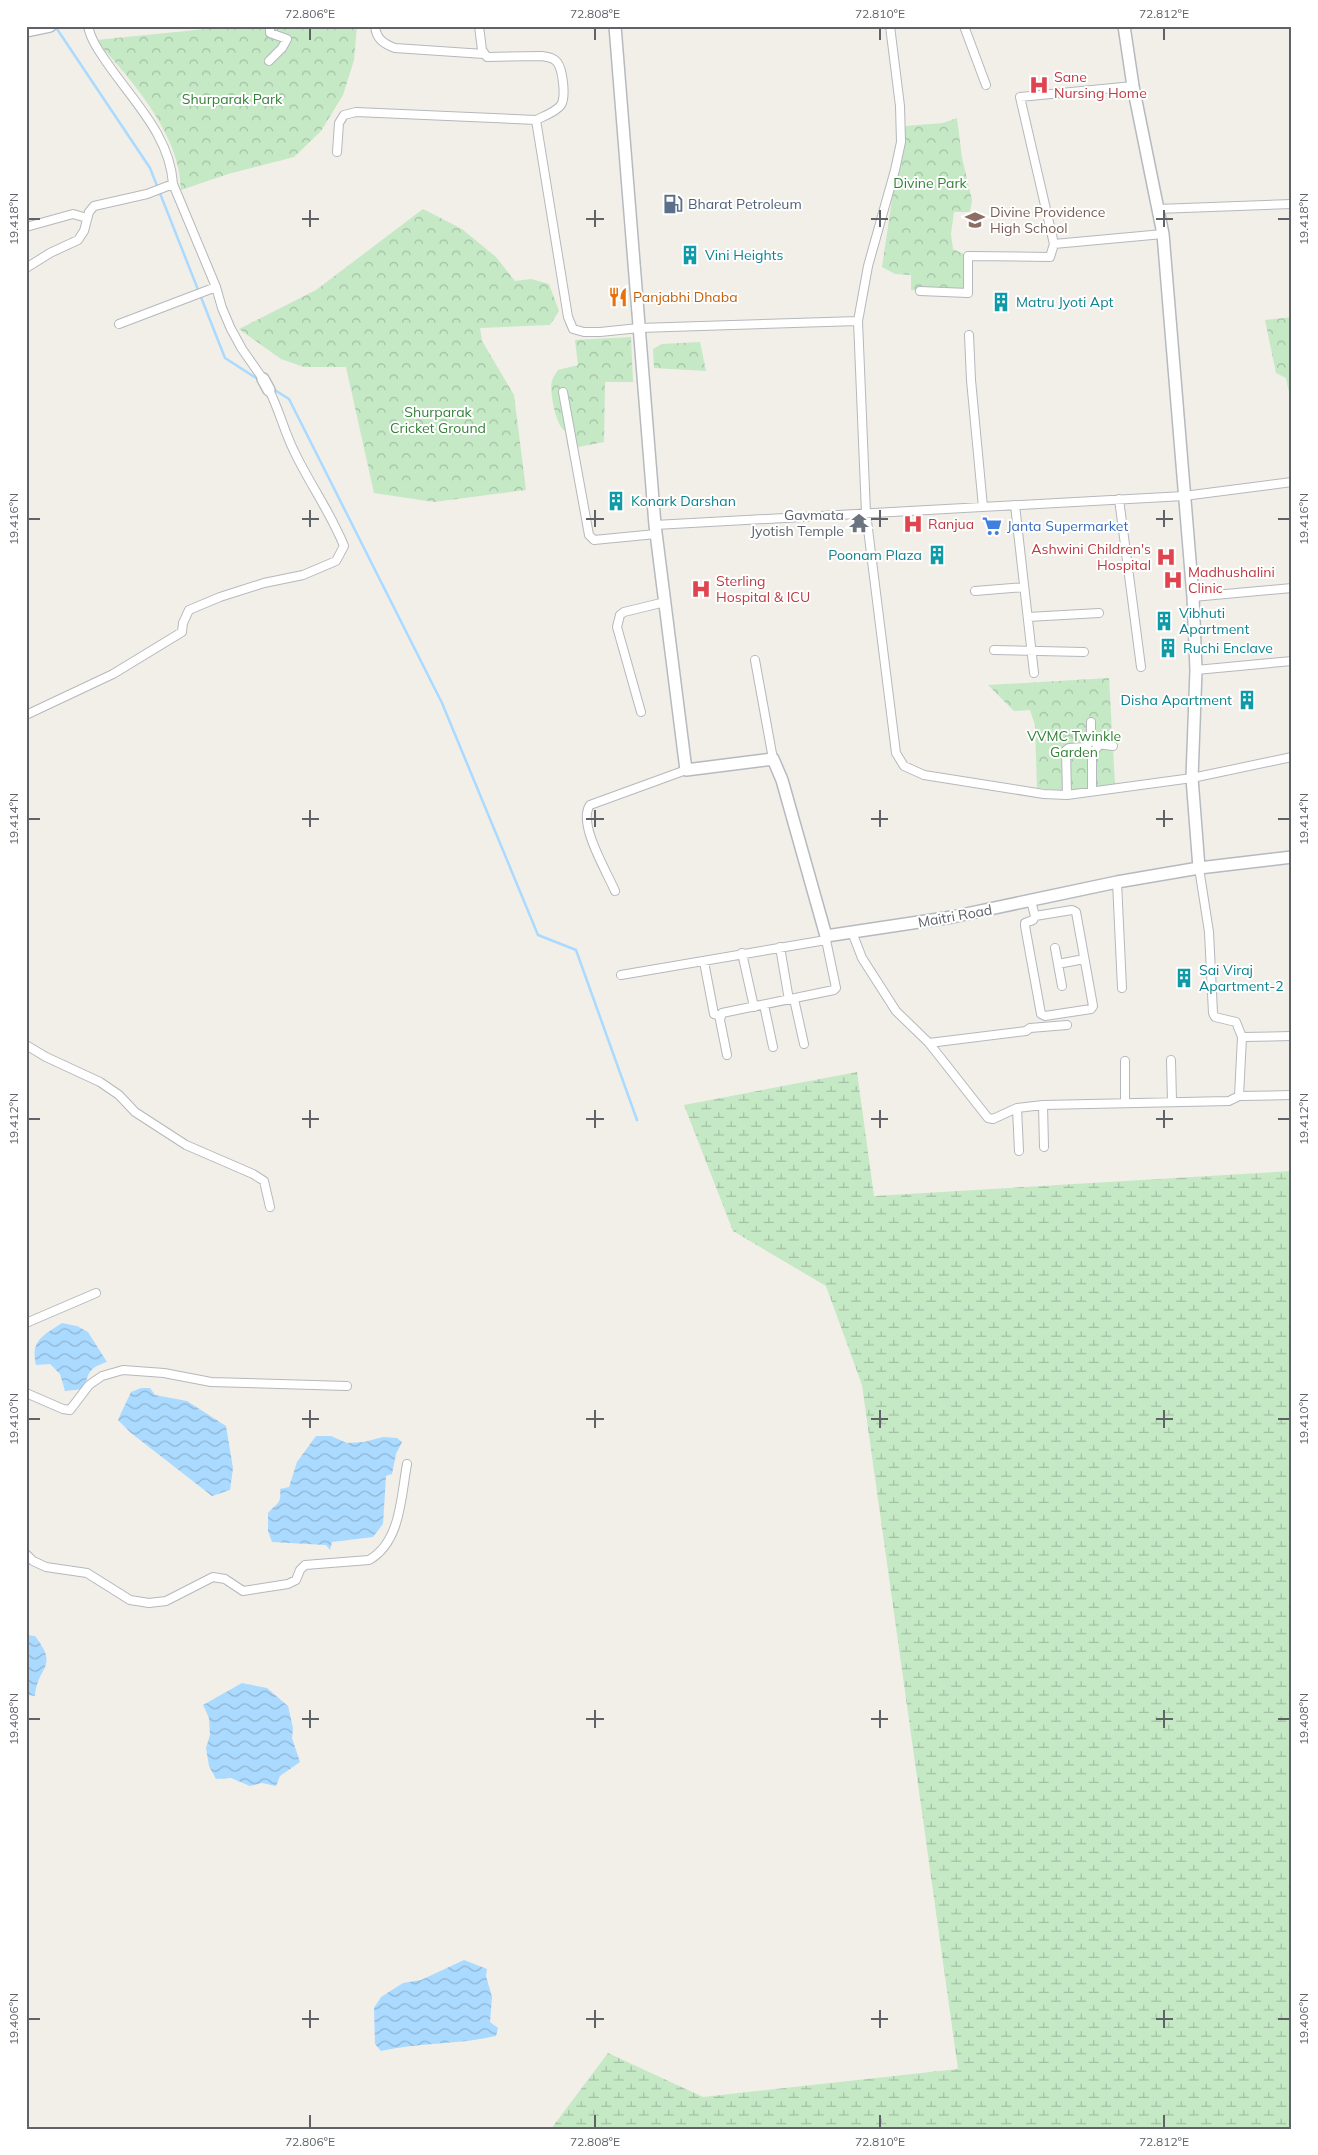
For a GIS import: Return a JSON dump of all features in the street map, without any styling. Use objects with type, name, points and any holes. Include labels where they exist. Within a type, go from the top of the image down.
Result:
[{"type":"street","points":[[30,30],[50,26]]},
{"type":"street","points":[[26,714],[113,674],[182,632],[183,623],[189,610],[220,597],[264,583],[303,575],[336,561],[344,546],[336,526],[316,494],[294,451],[269,390],[231,329],[216,287],[171,184],[172,166],[162,143],[141,107],[99,51],[88,26]]},
{"type":"street","points":[[269,61],[282,48],[287,39],[270,33],[270,26]]},
{"type":"street","points":[[337,152],[339,123],[344,115],[356,112],[536,120],[559,108],[563,100],[564,91],[557,62],[551,57],[490,57],[484,54],[395,48],[386,45],[379,39],[375,26]]},
{"type":"street","points":[[479,26],[484,54]]},
{"type":"street","points":[[615,26],[656,530],[686,770]]},
{"type":"street","points":[[890,26],[900,106],[901,142],[868,266],[858,322],[866,513],[896,753],[904,766],[924,775],[1044,794],[1067,795],[1192,778],[1292,758]]},
{"type":"street","points":[[964,26],[986,85]]},
{"type":"street","points":[[1124,26],[1133,86],[1163,234],[1193,596],[1196,670],[1192,778],[1199,868],[1209,932],[1213,1013],[1215,1017],[1236,1022],[1239,1027],[1242,1037],[1240,1096]]},
{"type":"street","points":[[920,291],[968,292],[968,256],[1050,257],[1054,244],[1020,97],[1133,86]]},
{"type":"street","points":[[536,120],[568,317],[573,328],[584,332],[639,328],[858,322]]},
{"type":"street","points":[[26,268],[50,253],[78,240],[84,231],[89,212],[94,206],[147,194],[171,184]]},
{"type":"street","points":[[1157,209],[1292,204]]},
{"type":"street","points":[[26,227],[73,214],[87,218]]},
{"type":"street","points":[[1054,244],[1163,234]]},
{"type":"street","points":[[118,324],[216,287]]},
{"type":"street","points":[[969,335],[971,380],[983,507]]},
{"type":"street","points":[[563,392],[589,536],[594,540],[656,530],[866,513],[1184,496],[1292,482]]},
{"type":"street","points":[[1119,500],[1141,667]]},
{"type":"street","points":[[1015,505],[1034,674]]},
{"type":"street","points":[[975,591],[1024,587]]},
{"type":"street","points":[[1193,596],[1292,588]]},
{"type":"street","points":[[641,712],[617,627],[617,621],[624,612],[665,602]]},
{"type":"street","points":[[1028,617],[1099,613]]},
{"type":"street","points":[[994,650],[1084,652]]},
{"type":"street","points":[[704,962],[714,1014],[720,1016],[836,988],[826,938],[782,780],[773,760],[755,660]]},
{"type":"street","points":[[1196,670],[1292,661]]},
{"type":"street","points":[[1091,722],[1091,744],[1086,750],[1092,752],[1092,791]]},
{"type":"street","points":[[1067,795],[1066,750],[1091,744],[1113,746]]},
{"type":"street","points":[[615,891],[587,828],[587,810],[590,805],[686,770],[773,760]]},
{"type":"street","name":"Maitri Road","points":[[621,975],[780,948],[852,932],[952,918],[1117,882],[1199,868],[1292,858]]},
{"type":"street","points":[[1117,882],[1122,988]]},
{"type":"street","points":[[1031,901],[1035,916]]},
{"type":"street","points":[[1072,910],[1076,912],[1093,1006],[1091,1009],[1046,1016],[1042,1014],[1024,926],[1025,923],[1033,920],[1035,916],[1072,910]]},
{"type":"street","points":[[852,932],[862,958],[896,1011],[929,1043],[988,1118],[994,1119],[1017,1108],[1043,1105],[1229,1101],[1240,1096],[1292,1095]]},
{"type":"street","points":[[780,948],[804,1044]]},
{"type":"street","points":[[1054,948],[1062,986]]},
{"type":"street","points":[[742,954],[754,1007]]},
{"type":"street","points":[[1058,964],[1084,958]]},
{"type":"street","points":[[764,1005],[773,1047]]},
{"type":"street","points":[[720,1016],[727,1055]]},
{"type":"street","points":[[929,1043],[1026,1031],[1030,1028],[1067,1025]]},
{"type":"street","points":[[1242,1037],[1292,1036]]},
{"type":"street","points":[[26,1045],[46,1057],[100,1082],[119,1095],[135,1112],[186,1145],[253,1174],[264,1181],[270,1207]]},
{"type":"street","points":[[1171,1060],[1172,1101]]},
{"type":"street","points":[[1125,1062],[1125,1103]]},
{"type":"street","points":[[1043,1105],[1044,1148]]},
{"type":"street","points":[[1017,1108],[1019,1151]]},
{"type":"street","points":[[26,1323],[96,1294]]},
{"type":"street","points":[[26,1392],[63,1409],[70,1410],[89,1385],[102,1376],[123,1370],[164,1373],[211,1382],[347,1386]]},
{"type":"street","points":[[26,1554],[33,1561],[46,1567],[86,1572],[130,1600],[149,1603],[166,1601],[214,1577],[225,1579],[243,1591],[288,1584],[296,1580],[300,1570],[305,1565],[369,1560],[376,1556],[391,1538],[398,1515],[407,1464]]},
{"type":"green space","name":"Shurparak Park","points":[[236,26],[357,26],[354,60],[343,95],[321,131],[294,157],[228,174],[181,190],[178,167],[173,149],[165,132],[144,99],[96,40]]},
{"type":"green space","name":"Divine Park","points":[[957,118],[962,158],[972,200],[970,212],[954,212],[951,234],[953,249],[968,256],[968,293],[911,290],[911,275],[895,274],[882,267],[902,132],[906,126],[943,123]]},
{"type":"green space","name":"Shurparak Cricket Ground","points":[[423,209],[462,229],[496,257],[515,281],[531,279],[549,284],[559,311],[550,325],[480,328],[482,341],[514,395],[526,490],[434,502],[374,493],[346,367],[304,367],[281,359],[239,329],[316,290]]},
{"type":"green space","points":[[1292,317],[1292,407],[1286,378],[1276,373],[1265,320]]},
{"type":"green space","points":[[631,337],[633,382],[605,382],[604,442],[568,449],[565,431],[556,416],[552,400],[551,386],[554,377],[558,370],[578,365],[575,340]]},
{"type":"green space","points":[[700,342],[706,371],[654,368],[653,349],[662,344]]},
{"type":"green space","name":"VVMC Twinkle Garden","points":[[1109,678],[1115,785],[1068,791],[1037,788],[1035,725],[1030,710],[1014,711],[988,685]]},
{"type":"green space","points":[[857,1072],[874,1196],[1292,1171],[1292,2129],[551,2129],[608,2053],[703,2097],[958,2069],[862,1385],[826,1286],[733,1231],[684,1105]]},
{"type":"water","points":[[62,1323],[77,1326],[88,1332],[107,1362],[93,1368],[87,1378],[84,1389],[65,1391],[60,1374],[50,1364],[36,1365],[35,1350],[40,1339]]},
{"type":"water","points":[[141,1388],[150,1388],[155,1395],[187,1401],[226,1426],[233,1468],[230,1490],[212,1496],[131,1433],[118,1420],[131,1392]]},
{"type":"water","points":[[316,1436],[331,1436],[347,1443],[364,1442],[383,1437],[397,1438],[402,1442],[396,1454],[392,1474],[386,1476],[383,1524],[373,1537],[332,1542],[330,1550],[326,1545],[272,1542],[268,1531],[268,1513],[279,1501],[280,1489],[289,1487],[297,1462]]},
{"type":"water","points":[[26,1635],[35,1636],[46,1655],[47,1661],[39,1678],[35,1696],[29,1695],[26,1688]]},
{"type":"water","points":[[242,1683],[267,1688],[288,1706],[293,1728],[292,1738],[300,1762],[280,1776],[276,1786],[262,1783],[250,1786],[231,1778],[216,1779],[209,1766],[206,1748],[210,1735],[209,1718],[203,1705]]},
{"type":"water","points":[[464,1960],[487,1969],[486,1976],[492,1997],[490,2022],[498,2028],[496,2036],[381,2051],[375,2044],[374,2008],[381,1997],[403,1983],[421,1980]]},
{"type":"waterway","points":[[55,26],[150,168],[225,358],[259,380]]},
{"type":"waterway","points":[[273,389],[289,399],[442,703],[538,935],[576,950],[637,1120]]},
{"type":"place","name":"Sane Nursing Home","points":[[1039,85]]},
{"type":"place","name":"Bharat Petroleum","points":[[673,204]]},
{"type":"place","name":"Divine Providence High School","points":[[975,220]]},
{"type":"place","name":"Vini Heights","points":[[690,255]]},
{"type":"place","name":"Panjabhi Dhaba","points":[[618,297]]},
{"type":"place","name":"Matru Jyoti Apt","points":[[1001,302]]},
{"type":"place","name":"Konark Darshan","points":[[616,501]]},
{"type":"place","name":"Gavmata Jyotish Temple","points":[[859,523]]},
{"type":"place","name":"Ranjua","points":[[913,524]]},
{"type":"place","name":"Janta Supermarket","points":[[992,526]]},
{"type":"place","name":"Poonam Plaza","points":[[937,555]]},
{"type":"place","name":"Ashwini Children's Hospital","points":[[1166,557]]},
{"type":"place","name":"Madhushalini Clinic","points":[[1173,580]]},
{"type":"place","name":"Sterling Hospital & ICU","points":[[701,589]]},
{"type":"place","name":"Vibhuti Apartment","points":[[1164,621]]},
{"type":"place","name":"Ruchi Enclave","points":[[1168,648]]},
{"type":"place","name":"Disha Apartment","points":[[1247,700]]},
{"type":"place","name":"Sai Viraj Apartment-2","points":[[1184,978]]}]
